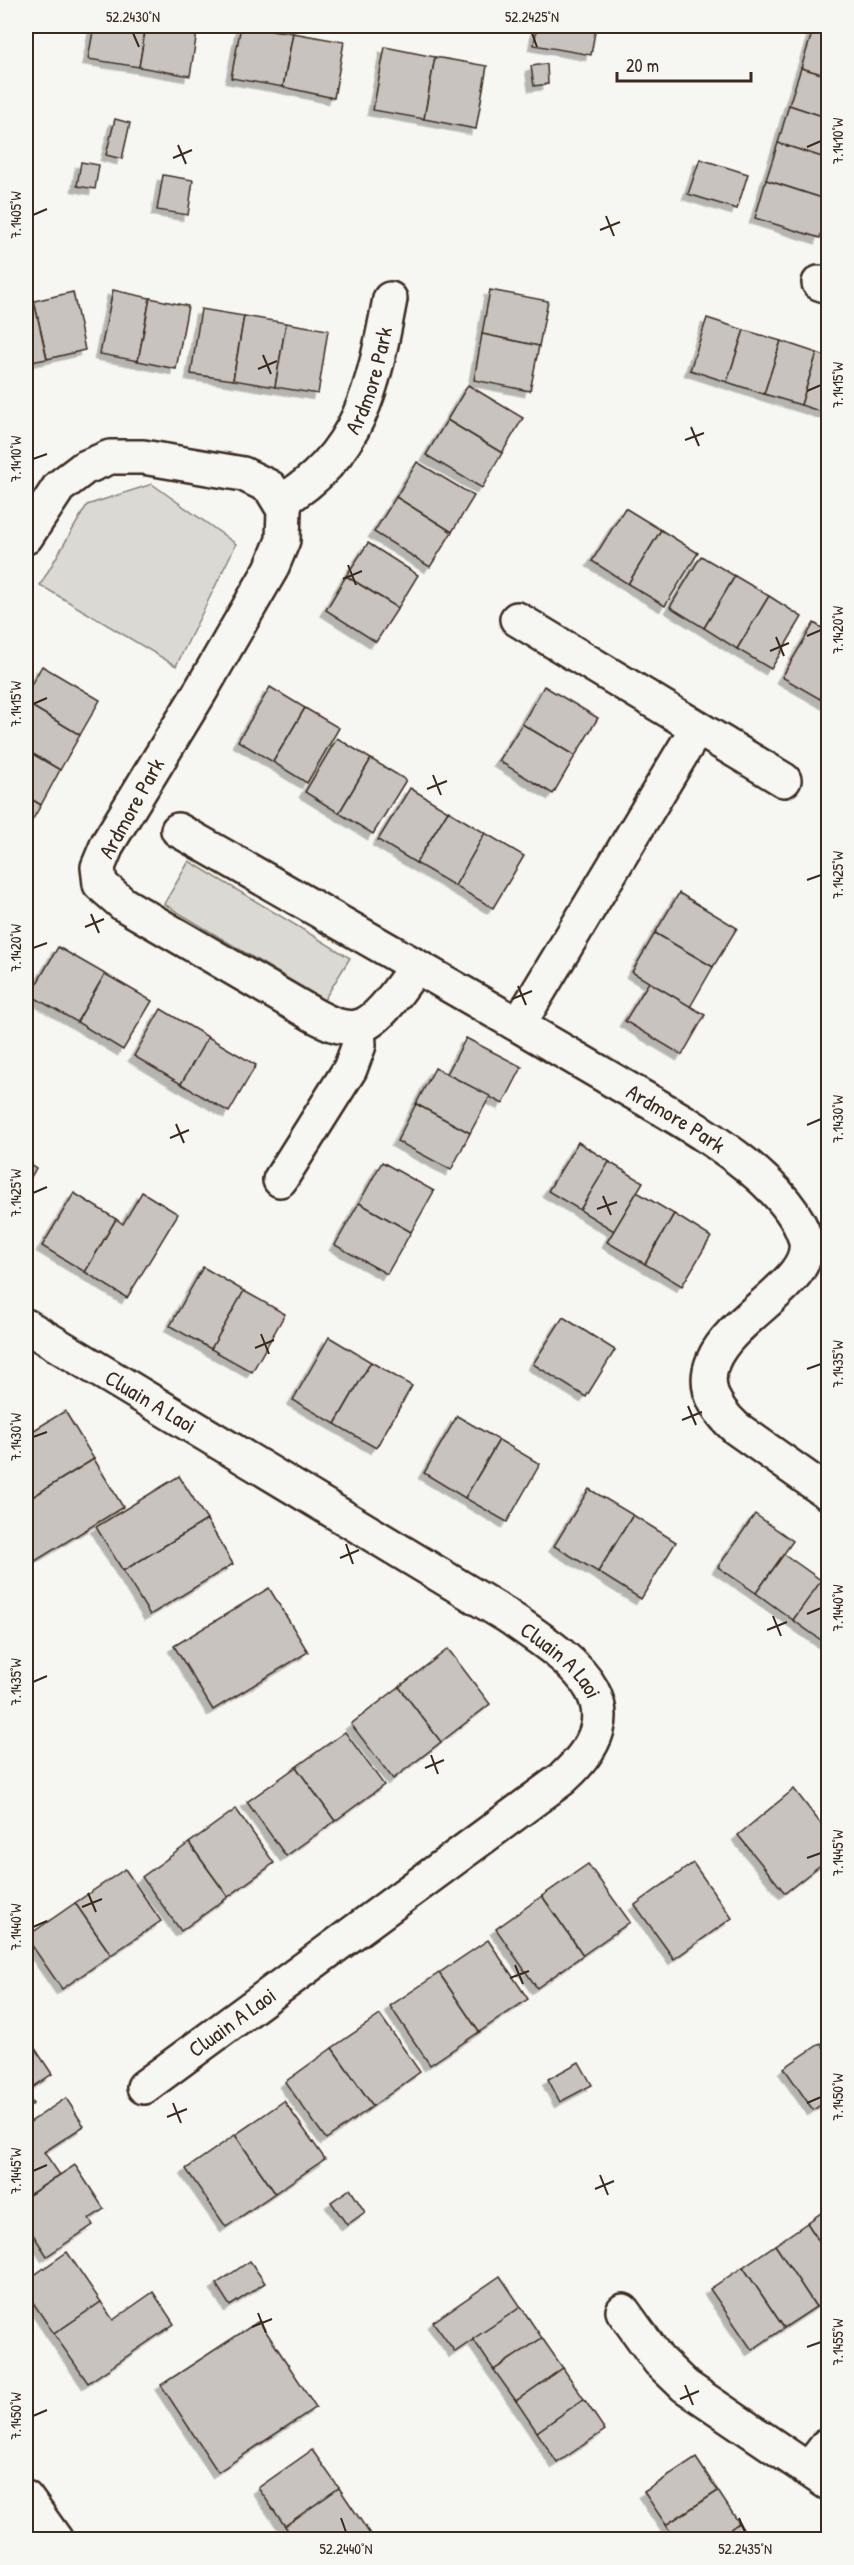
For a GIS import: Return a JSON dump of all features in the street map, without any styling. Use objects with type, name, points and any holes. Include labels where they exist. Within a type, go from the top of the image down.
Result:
[{"type":"street","name":"Ardmore Park","points":[[358,1027],[337,1026],[252,980],[114,898],[100,884],[97,874],[108,843],[200,692],[279,553],[285,530],[280,502],[307,486],[327,468],[366,402],[377,368],[390,299]]},
{"type":"street","points":[[26,537],[59,487],[84,468],[110,457],[143,457],[243,474],[270,487],[280,502]]},
{"type":"street","points":[[517,619],[784,780]]},
{"type":"street","points":[[519,1024],[697,728]]},
{"type":"street","name":"Ardmore Park","points":[[178,830],[519,1024],[729,1152],[783,1201],[798,1224],[817,1239],[807,1251],[801,1268],[730,1336],[717,1354],[710,1382],[711,1395],[725,1418],[750,1440],[828,1493]]},
{"type":"street","points":[[280,1180],[350,1069],[359,1046],[358,1027],[375,1016],[387,1004],[416,966]]},
{"type":"street","name":"Cluain A Laoi","points":[[26,1326],[506,1615],[562,1656],[575,1669],[594,1695],[601,1714],[598,1735],[562,1779],[144,2087]]},
{"type":"street","points":[[623,2311],[659,2361],[685,2386],[818,2477],[828,2444]]},
{"type":"street","points":[[26,2498],[56,2540]]},
{"type":"shaded area","points":[[152,484],[236,544],[176,666],[40,585],[87,505]]},
{"type":"shaded area","points":[[189,861],[350,958],[324,1000],[164,904]]},
{"type":"building","points":[[94,26],[146,26],[139,67],[88,59]]},
{"type":"building","points":[[146,26],[198,26],[190,76],[139,67]]},
{"type":"building","points":[[241,26],[293,33],[283,87],[231,78]]},
{"type":"building","points":[[537,26],[596,26],[591,55],[534,45]]},
{"type":"building","points":[[814,26],[828,26],[828,35],[813,30]]},
{"type":"building","points":[[813,30],[828,35],[828,76],[801,68]]},
{"type":"building","points":[[293,33],[344,42],[334,98],[283,87]]},
{"type":"building","points":[[385,47],[435,57],[424,119],[373,110]]},
{"type":"building","points":[[435,57],[487,66],[476,129],[424,119]]},
{"type":"building","points":[[547,64],[548,84],[534,86],[531,66]]},
{"type":"building","points":[[801,68],[828,76],[828,118],[789,105]]},
{"type":"building","points":[[789,105],[828,118],[828,159],[778,143]]},
{"type":"building","points":[[115,119],[130,123],[122,159],[106,155]]},
{"type":"building","points":[[778,143],[828,159],[828,200],[766,180]]},
{"type":"building","points":[[700,159],[748,174],[737,209],[688,194]]},
{"type":"building","points":[[81,162],[99,165],[95,189],[77,186]]},
{"type":"building","points":[[163,175],[193,180],[188,215],[157,210]]},
{"type":"building","points":[[766,180],[828,200],[828,210],[820,238],[755,218]]},
{"type":"building","points":[[113,290],[150,298],[138,361],[100,354]]},
{"type":"building","points":[[490,290],[548,301],[539,346],[482,334]]},
{"type":"building","points":[[73,292],[85,350],[47,359],[34,301]]},
{"type":"building","points":[[150,298],[188,306],[176,369],[138,361]]},
{"type":"building","points":[[34,301],[47,359],[26,363],[26,303]]},
{"type":"building","points":[[201,309],[244,316],[233,380],[191,374]]},
{"type":"building","points":[[244,316],[286,323],[275,387],[233,380]]},
{"type":"building","points":[[707,318],[744,330],[727,382],[690,370]]},
{"type":"building","points":[[286,323],[328,330],[318,394],[275,387]]},
{"type":"building","points":[[744,330],[781,341],[764,394],[727,382]]},
{"type":"building","points":[[482,334],[539,346],[530,391],[474,380]]},
{"type":"building","points":[[781,341],[817,353],[801,405],[764,394]]},
{"type":"building","points":[[817,353],[828,357],[828,414],[801,405]]},
{"type":"building","points":[[468,385],[523,418],[502,453],[447,420]]},
{"type":"building","points":[[447,420],[502,453],[482,488],[426,455]]},
{"type":"building","points":[[417,462],[474,496],[452,532],[396,497]]},
{"type":"building","points":[[396,497],[452,532],[430,567],[374,532]]},
{"type":"building","points":[[625,508],[661,530],[628,584],[592,561]]},
{"type":"building","points":[[661,530],[698,553],[665,606],[628,584]]},
{"type":"building","points":[[368,543],[418,575],[398,608],[346,576]]},
{"type":"building","points":[[701,556],[735,576],[704,628],[670,607]]},
{"type":"building","points":[[346,576],[398,608],[376,642],[326,610]]},
{"type":"building","points":[[735,576],[769,596],[737,649],[704,628]]},
{"type":"building","points":[[769,596],[802,617],[771,669],[737,649]]},
{"type":"building","points":[[814,623],[828,632],[828,685],[820,699],[782,677]]},
{"type":"building","points":[[42,666],[100,700],[80,735],[26,703],[26,694]]},
{"type":"building","points":[[828,685],[828,704],[820,699]]},
{"type":"building","points":[[544,686],[598,718],[575,756],[522,724]]},
{"type":"building","points":[[270,687],[305,708],[273,762],[238,741]]},
{"type":"building","points":[[26,703],[80,735],[60,770],[26,750]]},
{"type":"building","points":[[305,708],[339,728],[307,783],[273,762]]},
{"type":"building","points":[[522,724],[575,756],[553,794],[499,761]]},
{"type":"building","points":[[337,738],[371,759],[339,813],[305,792]]},
{"type":"building","points":[[26,750],[60,770],[41,805],[26,796]]},
{"type":"building","points":[[371,759],[406,780],[373,834],[339,813]]},
{"type":"building","points":[[410,788],[448,811],[416,863],[378,840]]},
{"type":"building","points":[[26,796],[41,805],[26,831]]},
{"type":"building","points":[[448,811],[485,833],[455,886],[416,863]]},
{"type":"building","points":[[485,833],[524,856],[493,908],[455,886]]},
{"type":"building","points":[[679,893],[737,928],[713,967],[655,933]]},
{"type":"building","points":[[655,933],[713,967],[690,1007],[632,972]]},
{"type":"building","points":[[58,947],[105,974],[77,1022],[30,995]]},
{"type":"building","points":[[105,974],[152,1001],[123,1050],[77,1022]]},
{"type":"building","points":[[649,982],[705,1015],[682,1055],[625,1021]]},
{"type":"building","points":[[161,1009],[208,1037],[181,1084],[134,1056]]},
{"type":"building","points":[[208,1037],[256,1065],[229,1112],[181,1084]]},
{"type":"building","points":[[466,1038],[522,1067],[503,1104],[447,1074]]},
{"type":"building","points":[[435,1068],[490,1096],[470,1133],[416,1104]]},
{"type":"building","points":[[416,1104],[470,1133],[451,1170],[397,1141]]},
{"type":"building","points":[[578,1142],[610,1162],[580,1210],[548,1191]]},
{"type":"building","points":[[26,1162],[36,1168],[26,1186]]},
{"type":"building","points":[[382,1162],[434,1191],[411,1232],[359,1203]]},
{"type":"building","points":[[609,1162],[643,1182],[614,1231],[580,1210]]},
{"type":"building","points":[[142,1192],[178,1214],[127,1298],[85,1272],[116,1219],[123,1224]]},
{"type":"building","points":[[637,1192],[674,1214],[645,1264],[607,1242]]},
{"type":"building","points":[[74,1193],[116,1219],[85,1272],[42,1246]]},
{"type":"building","points":[[359,1203],[411,1232],[387,1274],[335,1245]]},
{"type":"building","points":[[674,1214],[711,1237],[682,1286],[645,1264]]},
{"type":"building","points":[[203,1267],[244,1291],[211,1349],[170,1326]]},
{"type":"building","points":[[244,1291],[285,1314],[252,1372],[211,1349]]},
{"type":"building","points":[[563,1317],[615,1350],[586,1397],[533,1364]]},
{"type":"building","points":[[329,1337],[371,1362],[335,1424],[293,1400]]},
{"type":"building","points":[[371,1362],[412,1386],[376,1448],[335,1424]]},
{"type":"building","points":[[65,1411],[94,1459],[26,1501],[26,1435]]},
{"type":"building","points":[[457,1416],[499,1440],[465,1498],[424,1473]]},
{"type":"building","points":[[499,1440],[540,1464],[507,1522],[465,1498]]},
{"type":"building","points":[[94,1459],[123,1507],[32,1563],[26,1552],[26,1501]]},
{"type":"building","points":[[179,1476],[207,1520],[123,1571],[96,1527]]},
{"type":"building","points":[[589,1489],[633,1515],[598,1572],[554,1546]]},
{"type":"building","points":[[755,1514],[793,1541],[756,1593],[718,1567]]},
{"type":"building","points":[[633,1515],[676,1542],[641,1599],[598,1572]]},
{"type":"building","points":[[207,1520],[233,1564],[150,1615],[123,1571]]},
{"type":"building","points":[[784,1554],[822,1581],[793,1620],[756,1593]]},
{"type":"building","points":[[828,1571],[828,1645],[793,1620]]},
{"type":"building","points":[[269,1588],[308,1652],[213,1710],[174,1646]]},
{"type":"building","points":[[448,1649],[490,1704],[441,1742],[399,1687]]},
{"type":"building","points":[[399,1687],[441,1742],[393,1779],[351,1724]]},
{"type":"building","points":[[345,1732],[384,1785],[335,1821],[296,1767]]},
{"type":"building","points":[[296,1767],[335,1821],[286,1856],[247,1802]]},
{"type":"building","points":[[794,1789],[828,1833],[828,1859],[785,1893],[738,1835]]},
{"type":"building","points":[[236,1809],[274,1863],[228,1897],[189,1843]]},
{"type":"building","points":[[189,1843],[228,1897],[181,1931],[142,1877]]},
{"type":"building","points":[[693,1863],[732,1918],[674,1959],[635,1905]]},
{"type":"building","points":[[588,1864],[630,1922],[583,1955],[542,1896]]},
{"type":"building","points":[[125,1869],[161,1921],[111,1955],[75,1903]]},
{"type":"building","points":[[542,1896],[583,1955],[537,1988],[496,1929]]},
{"type":"building","points":[[75,1903],[111,1955],[62,1989],[26,1937]]},
{"type":"building","points":[[488,1940],[528,1999],[479,2032],[439,1973]]},
{"type":"building","points":[[439,1973],[479,2032],[430,2065],[390,2006]]},
{"type":"building","points":[[380,2015],[420,2072],[373,2106],[332,2048]]},
{"type":"building","points":[[26,2035],[52,2074],[26,2092]]},
{"type":"building","points":[[821,2043],[828,2054],[828,2100],[813,2110],[784,2068]]},
{"type":"building","points":[[332,2048],[373,2106],[326,2139],[285,2082]]},
{"type":"building","points":[[579,2062],[592,2085],[560,2102],[548,2079]]},
{"type":"building","points":[[26,2093],[33,2104],[26,2109]]},
{"type":"building","points":[[66,2098],[84,2126],[44,2152],[60,2175],[26,2197],[26,2125]]},
{"type":"building","points":[[284,2101],[325,2159],[275,2193],[235,2135]]},
{"type":"building","points":[[235,2135],[275,2193],[226,2227],[186,2169]]},
{"type":"building","points":[[75,2165],[104,2209],[89,2219],[93,2225],[47,2256],[26,2224],[26,2197]]},
{"type":"building","points":[[350,2189],[365,2212],[347,2225],[331,2202]]},
{"type":"building","points":[[828,2208],[828,2255],[807,2223]]},
{"type":"building","points":[[807,2223],[828,2255],[828,2298],[816,2307],[775,2245]]},
{"type":"building","points":[[775,2245],[816,2307],[784,2328],[743,2267]]},
{"type":"building","points":[[67,2252],[101,2302],[54,2334],[26,2292],[26,2281]]},
{"type":"building","points":[[250,2261],[265,2283],[230,2306],[216,2284]]},
{"type":"building","points":[[743,2267],[784,2328],[752,2350],[710,2289]]},
{"type":"building","points":[[500,2276],[521,2307],[455,2352],[433,2322]]},
{"type":"building","points":[[153,2292],[174,2324],[88,2383],[54,2334],[101,2302],[113,2320]]},
{"type":"building","points":[[521,2307],[542,2338],[494,2370],[473,2339]]},
{"type":"building","points":[[259,2321],[316,2407],[218,2472],[161,2385]]},
{"type":"building","points":[[542,2338],[563,2368],[516,2401],[494,2370]]},
{"type":"building","points":[[563,2368],[584,2399],[537,2432],[516,2401]]},
{"type":"building","points":[[584,2399],[605,2430],[557,2463],[537,2432]]},
{"type":"building","points":[[312,2450],[339,2488],[285,2526],[258,2488]]},
{"type":"building","points":[[696,2458],[718,2491],[666,2525],[644,2492]]},
{"type":"building","points":[[339,2488],[374,2540],[294,2540],[285,2526]]},
{"type":"building","points":[[718,2491],[739,2523],[715,2540],[675,2540],[666,2525]]},
{"type":"building","points":[[739,2523],[750,2540],[715,2540]]}]
